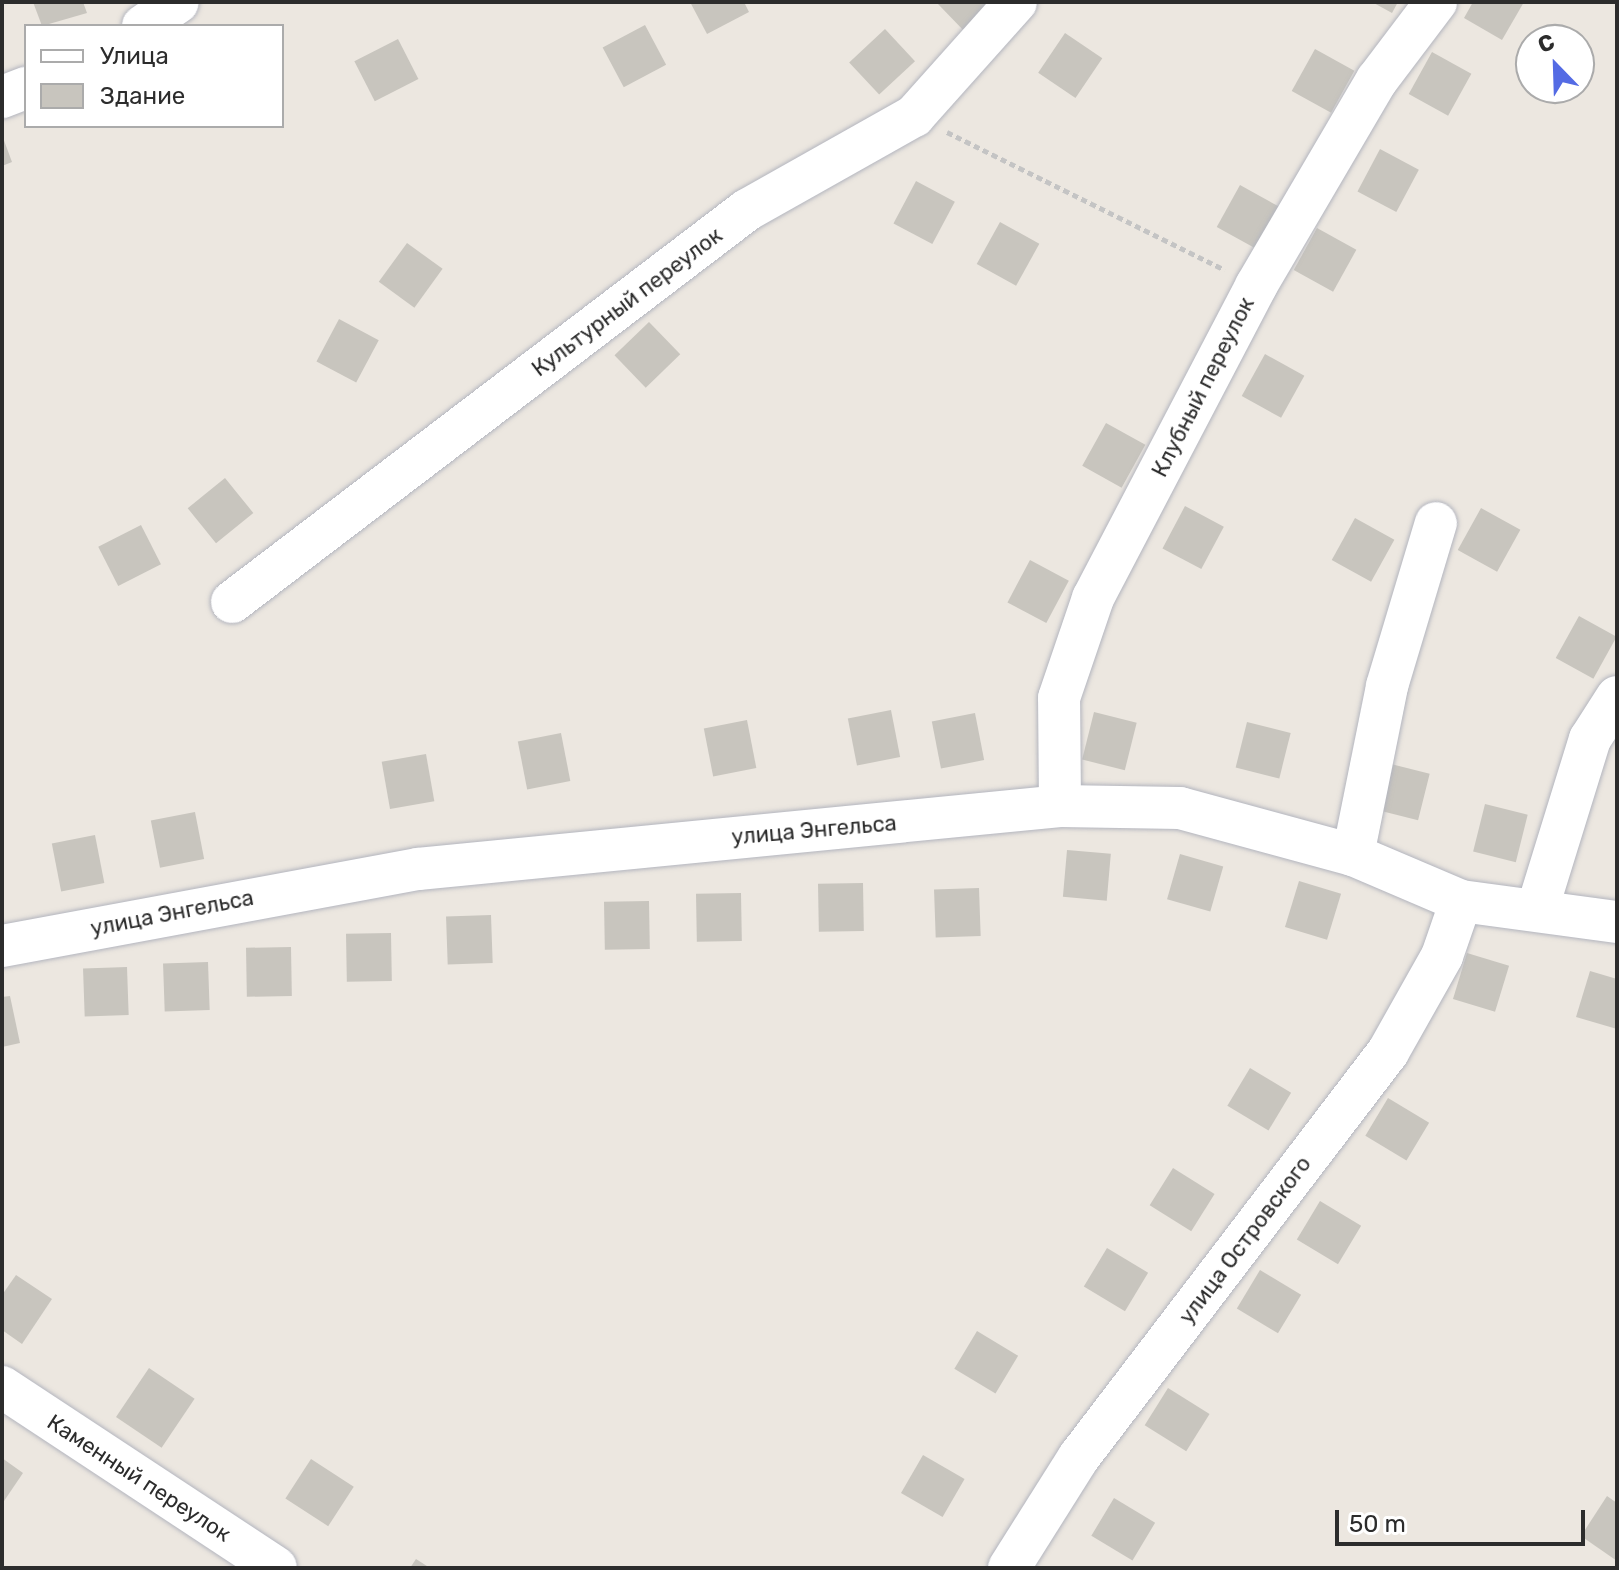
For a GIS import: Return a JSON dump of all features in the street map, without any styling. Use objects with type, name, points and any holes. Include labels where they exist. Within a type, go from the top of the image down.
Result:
[{"type":"street","points":[[146,24],[178,2]]},
{"type":"street","name":"Культурный переулок","points":[[232,602],[747,210],[914,116],[1016,2]]},
{"type":"street","name":"Клубный переулок","points":[[1060,806],[1059,698],[1093,598],[1256,286],[1377,80],[1436,2]]},
{"type":"street","points":[[2,97],[24,89]]},
{"type":"street","points":[[1353,855],[1387,686],[1436,523]]},
{"type":"street","points":[[1537,910],[1590,739],[1617,697]]},
{"type":"street","name":"улица Энгельса","points":[[2,946],[418,869],[1060,806],[1180,808],[1353,855],[1461,901],[1617,922]]},
{"type":"street","name":"улица Островского","points":[[1009,1568],[1079,1457],[1388,1052],[1442,956],[1461,901]]},
{"type":"street","name":"Каменный переулок","points":[[2,1387],[276,1568]]},
{"type":"path","points":[[914,116],[1256,286]]},
{"type":"building","points":[[33,2],[83,2],[87,13],[41,24]]},
{"type":"building","points":[[690,2],[744,2],[749,12],[707,34]]},
{"type":"building","points":[[936,2],[1000,2],[967,34]]},
{"type":"building","points":[[1372,2],[1398,2],[1392,13]]},
{"type":"building","points":[[1473,2],[1524,2],[1502,40],[1464,18]]},
{"type":"building","points":[[645,25],[666,65],[624,87],[603,48]]},
{"type":"building","points":[[885,29],[915,61],[879,95],[849,62]]},
{"type":"building","points":[[1065,33],[1102,58],[1075,98],[1038,73]]},
{"type":"building","points":[[398,39],[418,79],[375,101],[354,61]]},
{"type":"building","points":[[1315,49],[1354,71],[1331,113],[1292,91]]},
{"type":"building","points":[[1432,52],[1471,74],[1448,116],[1409,94]]},
{"type":"building","points":[[2,135],[12,162],[2,166]]},
{"type":"building","points":[[1380,149],[1419,170],[1396,212],[1357,191]]},
{"type":"building","points":[[916,181],[955,202],[932,244],[893,223]]},
{"type":"building","points":[[1240,185],[1279,207],[1256,249],[1217,227]]},
{"type":"building","points":[[1000,222],[1039,244],[1016,286],[977,264]]},
{"type":"building","points":[[1317,228],[1356,250],[1333,292],[1294,270]]},
{"type":"building","points":[[407,243],[443,269],[414,308],[379,282]]},
{"type":"building","points":[[339,319],[379,340],[356,383],[316,361]]},
{"type":"building","points":[[649,322],[680,354],[646,388],[614,355]]},
{"type":"building","points":[[1265,354],[1304,376],[1281,418],[1242,396]]},
{"type":"building","points":[[1106,423],[1145,445],[1122,488],[1082,466]]},
{"type":"building","points":[[225,478],[253,513],[216,543],[188,508]]},
{"type":"building","points":[[1185,506],[1224,527],[1201,569],[1162,548]]},
{"type":"building","points":[[1481,508],[1520,530],[1497,572],[1458,550]]},
{"type":"building","points":[[1355,518],[1394,540],[1371,582],[1332,560]]},
{"type":"building","points":[[141,525],[161,564],[118,586],[98,547]]},
{"type":"building","points":[[1030,560],[1069,581],[1046,623],[1007,602]]},
{"type":"building","points":[[1579,616],[1617,637],[1593,679],[1556,658]]},
{"type":"building","points":[[891,710],[900,757],[857,766],[848,718]]},
{"type":"building","points":[[1094,712],[1137,723],[1125,770],[1082,760]]},
{"type":"building","points":[[975,713],[984,760],[941,769],[932,721]]},
{"type":"building","points":[[747,720],[756,768],[713,776],[704,728]]},
{"type":"building","points":[[1247,722],[1291,733],[1279,778],[1236,768]]},
{"type":"building","points":[[561,733],[570,781],[527,789],[518,741]]},
{"type":"building","points":[[426,754],[434,801],[390,809],[382,762]]},
{"type":"building","points":[[1387,763],[1430,774],[1418,820],[1375,810]]},
{"type":"building","points":[[1485,804],[1528,815],[1516,862],[1473,852]]},
{"type":"building","points":[[195,812],[204,859],[160,868],[151,821]]},
{"type":"building","points":[[95,835],[104,883],[61,891],[52,843]]},
{"type":"building","points":[[1067,850],[1111,854],[1107,901],[1063,897]]},
{"type":"building","points":[[1180,854],[1223,866],[1210,912],[1167,899]]},
{"type":"building","points":[[1299,881],[1341,894],[1327,940],[1285,927]]},
{"type":"building","points":[[863,883],[864,931],[819,932],[818,884]]},
{"type":"building","points":[[979,888],[981,936],[936,938],[934,890]]},
{"type":"building","points":[[741,893],[742,941],[697,942],[696,894]]},
{"type":"building","points":[[649,901],[650,949],[605,950],[604,902]]},
{"type":"building","points":[[491,915],[493,963],[448,965],[446,917]]},
{"type":"building","points":[[391,933],[392,981],[347,982],[346,934]]},
{"type":"building","points":[[291,947],[292,996],[247,997],[246,948]]},
{"type":"building","points":[[1467,953],[1509,966],[1495,1012],[1453,999]]},
{"type":"building","points":[[208,962],[210,1010],[165,1012],[163,964]]},
{"type":"building","points":[[127,967],[129,1015],[85,1017],[83,969]]},
{"type":"building","points":[[1590,971],[1617,979],[1617,1029],[1576,1017]]},
{"type":"building","points":[[10,996],[20,1043],[2,1047],[2,997]]},
{"type":"building","points":[[1250,1068],[1291,1093],[1268,1130],[1227,1106]]},
{"type":"building","points":[[1388,1098],[1429,1123],[1406,1160],[1365,1136]]},
{"type":"building","points":[[1173,1168],[1215,1194],[1191,1231],[1150,1205]]},
{"type":"building","points":[[1320,1201],[1361,1226],[1338,1264],[1297,1240]]},
{"type":"building","points":[[1107,1248],[1148,1273],[1125,1311],[1084,1287]]},
{"type":"building","points":[[1260,1270],[1301,1295],[1278,1333],[1237,1309]]},
{"type":"building","points":[[16,1275],[52,1299],[22,1344],[2,1330],[2,1295]]},
{"type":"building","points":[[977,1331],[1018,1356],[995,1393],[954,1369]]},
{"type":"building","points":[[149,1368],[195,1399],[162,1448],[116,1417]]},
{"type":"building","points":[[1168,1388],[1210,1414],[1186,1451],[1145,1425]]},
{"type":"building","points":[[923,1455],[965,1479],[943,1517],[901,1493]]},
{"type":"building","points":[[2,1458],[23,1473],[2,1504]]},
{"type":"building","points":[[311,1459],[354,1487],[328,1526],[285,1498]]},
{"type":"building","points":[[1607,1496],[1617,1503],[1617,1561],[1581,1536]]},
{"type":"building","points":[[1114,1498],[1155,1523],[1132,1560],[1091,1536]]},
{"type":"building","points":[[416,1559],[430,1568],[410,1568]]}]
